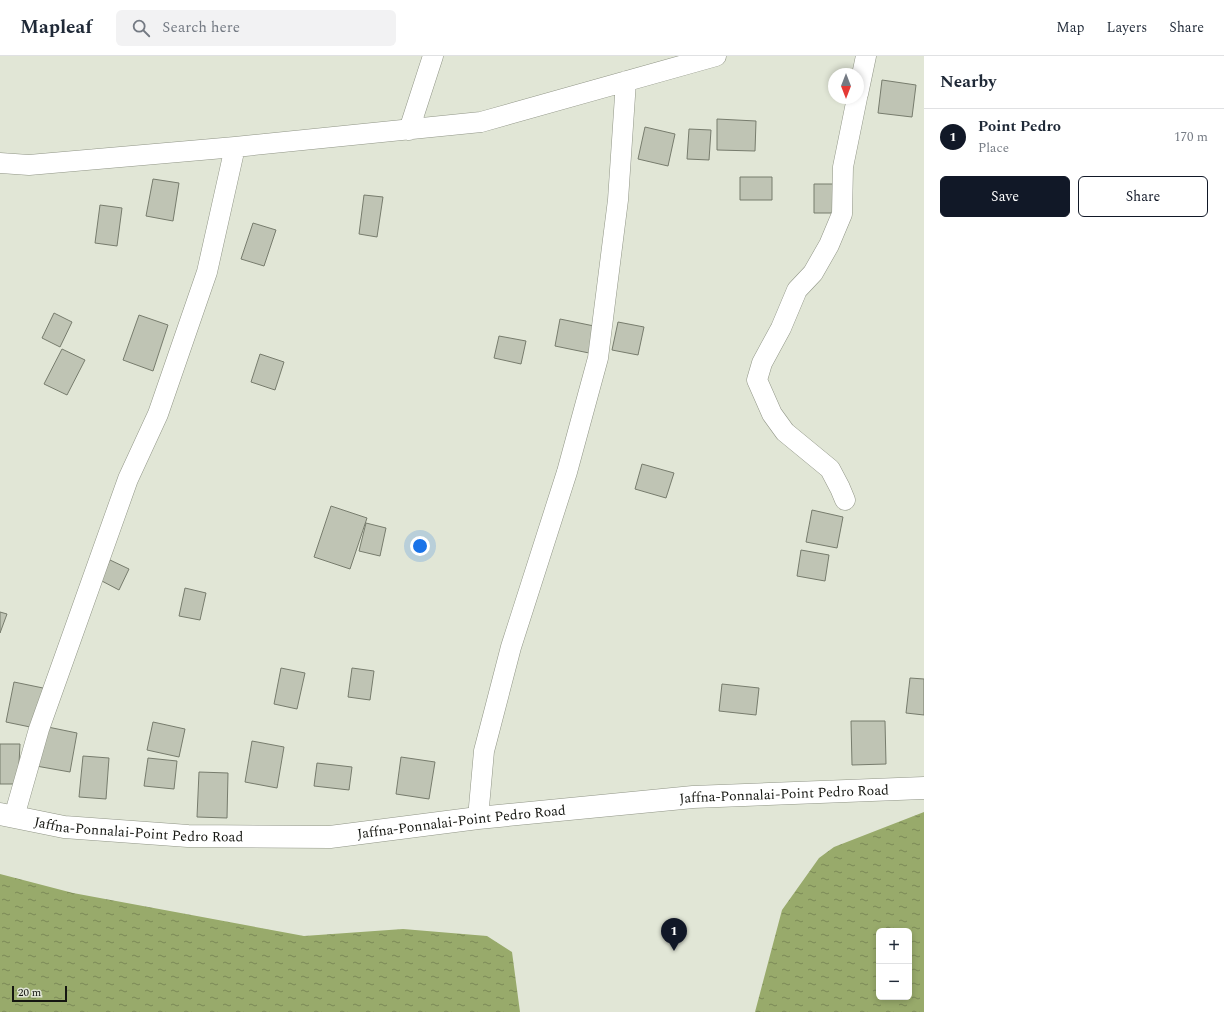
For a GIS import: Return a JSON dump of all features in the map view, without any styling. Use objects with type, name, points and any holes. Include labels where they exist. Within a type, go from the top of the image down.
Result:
[{"type":"main road","name":"Jaffna-Ponnalai-Point Pedro Road","points":[[7,815],[64,827],[188,836],[330,837],[478,818],[694,797],[924,788]]},
{"type":"street","points":[[409,130],[433,56]]},
{"type":"street","points":[[0,163],[29,165],[235,147],[482,122],[716,56]]},
{"type":"street","points":[[863,68],[866,56]]},
{"type":"street","points":[[478,818],[484,751],[509,654],[567,472],[598,358],[618,200],[626,81]]},
{"type":"street","points":[[845,500],[830,469],[785,432],[772,414],[757,380],[762,363],[781,328],[797,290],[813,273],[829,245],[842,214],[843,167],[856,104]]},
{"type":"street","points":[[7,815],[128,480],[158,414],[207,272],[235,147]]},
{"type":"water","points":[[924,812],[924,1012],[755,1012],[782,910],[819,858],[834,847]]},
{"type":"water","points":[[0,874],[73,893],[304,936],[403,929],[487,936],[512,952],[520,1012],[0,1012]]},
{"type":"building","points":[[882,80],[916,85],[912,117],[878,113]]},
{"type":"building","points":[[717,119],[756,121],[755,151],[717,150]]},
{"type":"building","points":[[645,127],[675,134],[668,166],[638,159]]},
{"type":"building","points":[[689,129],[711,130],[709,160],[687,159]]},
{"type":"building","points":[[740,177],[772,177],[772,200],[740,200]]},
{"type":"building","points":[[153,179],[179,183],[173,221],[146,216]]},
{"type":"building","points":[[814,184],[836,184],[836,213],[814,213]]},
{"type":"building","points":[[364,195],[383,197],[377,237],[359,234]]},
{"type":"building","points":[[100,205],[122,208],[117,246],[95,243]]},
{"type":"building","points":[[253,223],[276,230],[264,266],[241,259]]},
{"type":"building","points":[[54,313],[72,322],[60,347],[42,338]]},
{"type":"building","points":[[139,315],[168,325],[153,371],[123,360]]},
{"type":"building","points":[[560,319],[594,326],[589,353],[555,346]]},
{"type":"building","points":[[618,322],[644,327],[638,355],[612,350]]},
{"type":"building","points":[[499,336],[526,341],[521,364],[494,358]]},
{"type":"building","points":[[62,349],[85,360],[67,395],[44,384]]},
{"type":"building","points":[[260,354],[284,362],[275,390],[251,382]]},
{"type":"building","points":[[642,464],[674,473],[666,498],[635,489]]},
{"type":"building","points":[[331,506],[367,518],[350,569],[314,557]]},
{"type":"building","points":[[812,510],[843,517],[837,548],[806,542]]},
{"type":"building","points":[[366,523],[386,528],[380,556],[359,551]]},
{"type":"building","points":[[801,550],[829,555],[825,581],[797,576]]},
{"type":"building","points":[[110,560],[129,569],[119,590],[100,580]]},
{"type":"building","points":[[185,588],[206,593],[200,620],[179,616]]},
{"type":"building","points":[[0,612],[7,614],[0,633]]},
{"type":"building","points":[[281,668],[305,673],[297,709],[274,704]]},
{"type":"building","points":[[352,668],[374,671],[370,700],[348,697]]},
{"type":"building","points":[[910,678],[924,679],[924,715],[906,713]]},
{"type":"building","points":[[14,682],[43,688],[35,728],[6,722]]},
{"type":"building","points":[[722,684],[759,688],[756,715],[719,711]]},
{"type":"building","points":[[851,721],[885,721],[886,764],[852,765]]},
{"type":"building","points":[[153,722],[185,729],[179,757],[147,750]]},
{"type":"building","points":[[43,726],[77,733],[70,772],[36,766]]},
{"type":"building","points":[[252,741],[284,747],[277,788],[245,782]]},
{"type":"building","points":[[0,744],[20,744],[18,784],[0,784]]},
{"type":"building","points":[[83,756],[109,758],[106,799],[79,797]]},
{"type":"building","points":[[401,757],[435,762],[429,799],[396,794]]},
{"type":"building","points":[[148,758],[177,761],[174,789],[144,786]]},
{"type":"building","points":[[317,763],[352,767],[349,790],[314,786]]},
{"type":"building","points":[[199,772],[228,773],[227,818],[197,817]]},
{"type":"place","name":"Point Pedro","points":[[674,951]]}]
